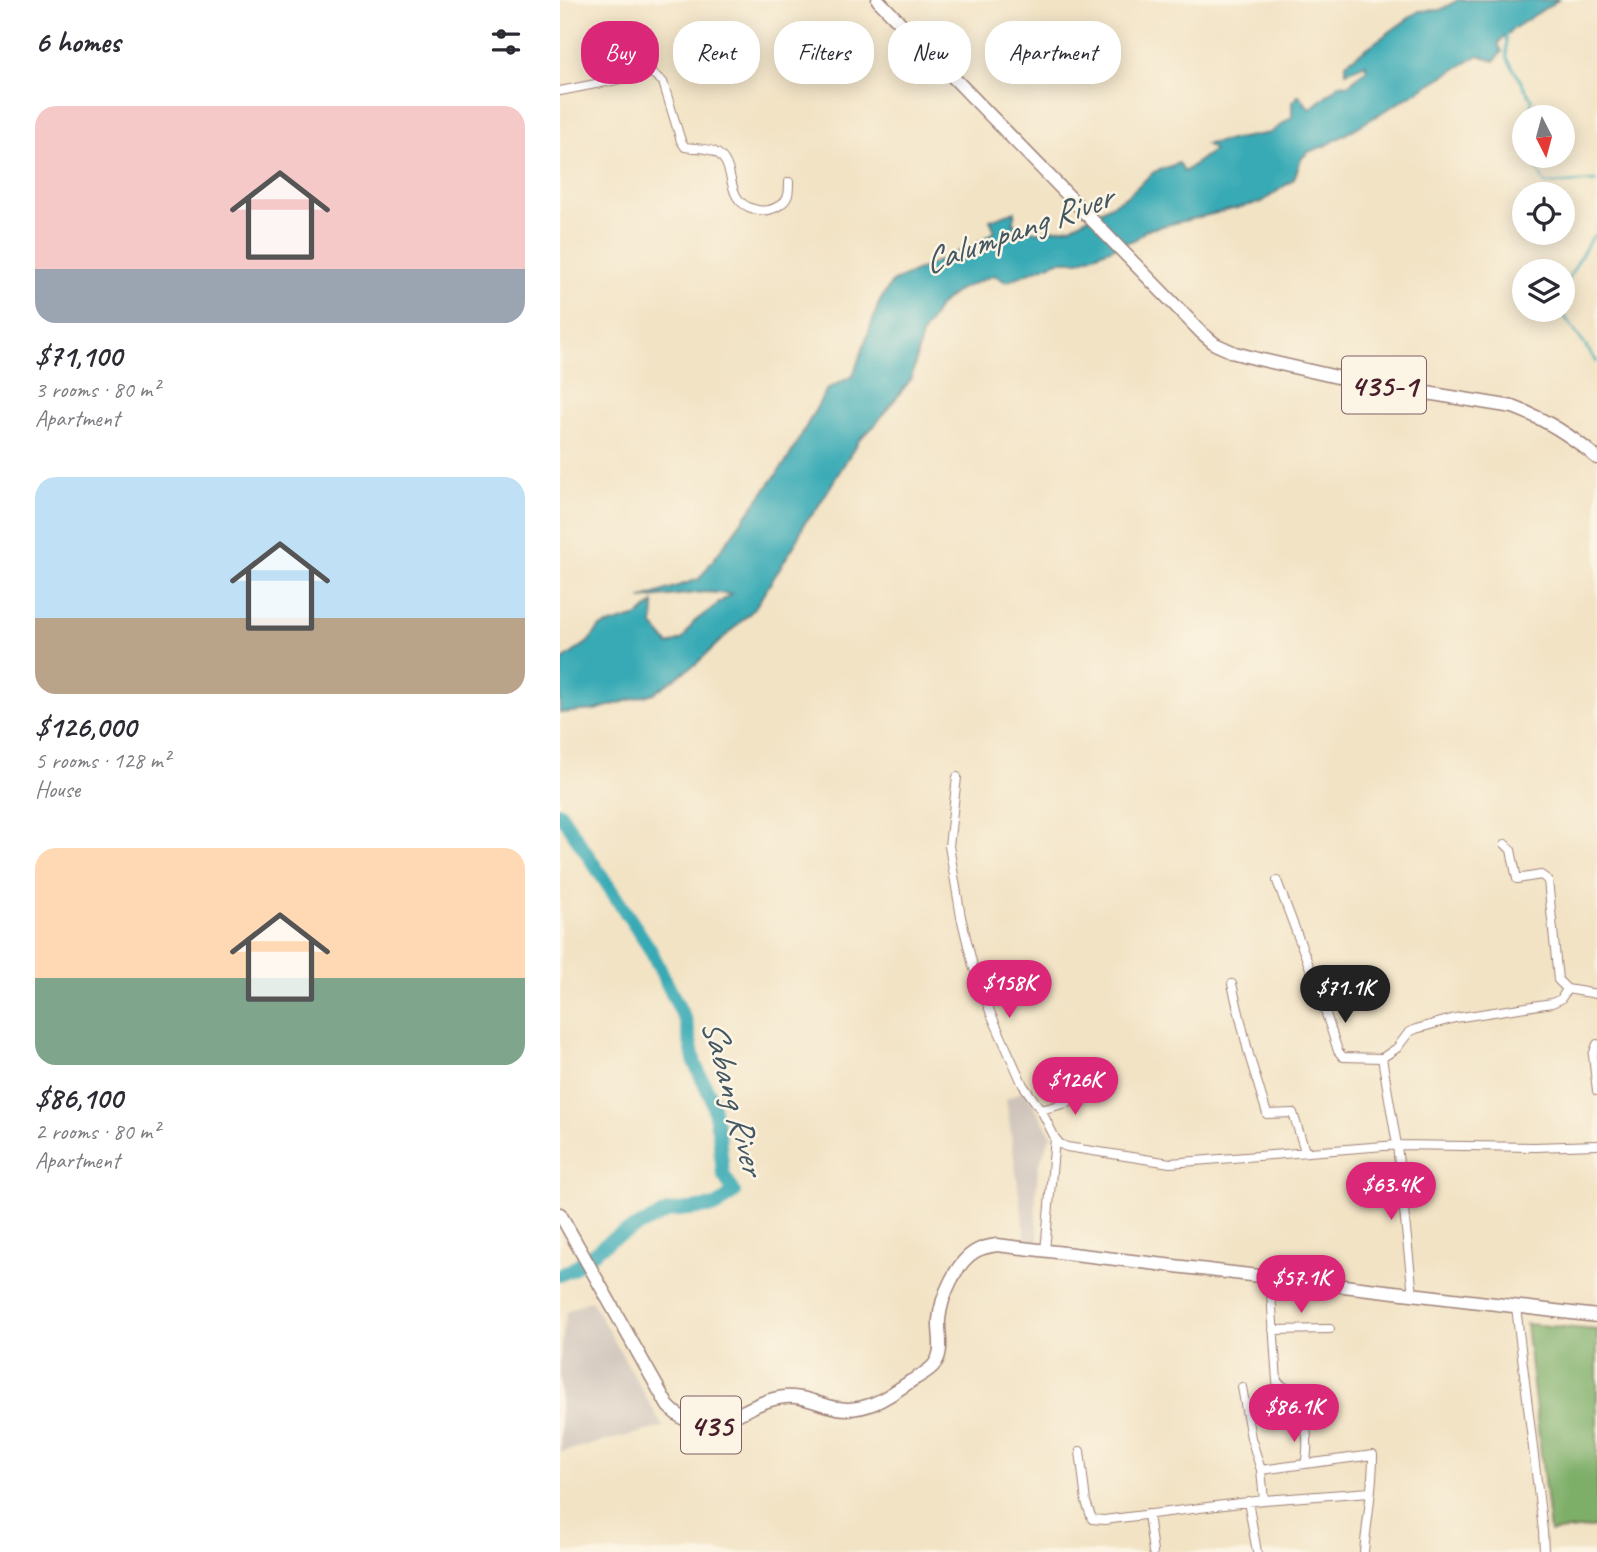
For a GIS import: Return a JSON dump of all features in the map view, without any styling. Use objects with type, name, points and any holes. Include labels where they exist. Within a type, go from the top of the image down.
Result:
[{"type":"main road","name":"435-1","points":[[878,0],[1215,344],[1235,353],[1359,382],[1513,407],[1536,415],[1558,428],[1597,458]]},
{"type":"main road","name":"435","points":[[560,1214],[668,1406],[687,1421],[709,1425],[722,1423],[763,1402],[784,1397],[795,1396],[837,1408],[860,1408],[872,1405],[927,1371],[941,1352],[940,1313],[952,1279],[970,1255],[977,1250],[997,1245],[1597,1317]]},
{"type":"street","points":[[560,91],[652,74],[663,82],[685,147],[717,153],[723,160],[735,195],[742,205],[763,211],[774,209],[786,202],[789,182]]},
{"type":"street","points":[[957,778],[949,846],[961,917],[980,987],[1023,1085],[1041,1110],[1055,1138],[1067,1147],[1170,1163],[1397,1145],[1597,1145]]},
{"type":"street","points":[[1505,844],[1511,850],[1517,879],[1544,876],[1548,880],[1556,975],[1562,985],[1567,989],[1597,994]]},
{"type":"street","points":[[1276,881],[1343,1058],[1382,1058],[1397,1048],[1412,1031],[1455,1018],[1552,1003],[1561,999],[1567,989]]},
{"type":"street","points":[[1232,984],[1248,1055],[1267,1114],[1293,1113],[1305,1151]]},
{"type":"street","points":[[1597,1044],[1592,1055],[1597,1091]]},
{"type":"street","points":[[1382,1058],[1397,1145],[1413,1295]]},
{"type":"street","points":[[1041,1110],[1074,1101],[1087,1087]]},
{"type":"street","points":[[1045,1251],[1055,1138]]},
{"type":"street","points":[[1270,1279],[1277,1382],[1295,1395],[1305,1424],[1309,1450],[1305,1464]]},
{"type":"street","points":[[1516,1307],[1544,1531],[1544,1552]]},
{"type":"street","points":[[1273,1330],[1330,1329]]},
{"type":"street","points":[[1242,1387],[1251,1438],[1261,1470],[1264,1500]]},
{"type":"street","points":[[1080,1451],[1086,1503],[1092,1519],[1104,1520],[1248,1501],[1370,1492]]},
{"type":"street","points":[[1261,1470],[1373,1455],[1373,1479],[1364,1552]]},
{"type":"street","points":[[1248,1501],[1257,1552]]},
{"type":"street","points":[[1148,1514],[1153,1552]]},
{"type":"shaded area","points":[[1025,1090],[1051,1135],[1038,1167],[1035,1206],[1039,1243],[1026,1243],[1006,1099]]},
{"type":"shaded area","points":[[591,1300],[663,1427],[560,1452],[560,1358],[567,1311]]},
{"type":"green space","points":[[1526,1324],[1597,1330],[1597,1527],[1550,1532]]},
{"type":"water","name":"Calumpang River","points":[[1458,0],[1558,0],[1513,29],[1498,43],[1502,52],[1494,61],[1479,55],[1327,145],[1308,152],[1301,159],[1294,179],[1262,202],[1146,230],[1136,239],[1079,261],[1058,261],[1006,282],[994,275],[958,290],[940,305],[922,335],[911,379],[874,426],[859,440],[814,513],[805,522],[795,544],[754,609],[697,663],[654,693],[595,710],[560,713],[560,662],[588,642],[600,627],[638,616],[654,603],[653,626],[669,645],[683,639],[694,622],[731,594],[705,592],[640,599],[699,579],[788,459],[827,389],[853,376],[879,303],[892,282],[976,244],[995,231],[990,220],[1015,211],[1013,224],[1036,232],[1071,227],[1126,197],[1154,172],[1179,163],[1184,172],[1214,150],[1206,144],[1270,133],[1292,117],[1292,102],[1299,95],[1310,109],[1340,84],[1348,85],[1366,70],[1366,64],[1346,72],[1346,63],[1419,11],[1440,10]]},
{"type":"waterway","points":[[1506,34],[1507,58],[1532,100],[1531,105]]},
{"type":"waterway","points":[[1537,168],[1545,184],[1597,181]]},
{"type":"waterway","points":[[1575,267],[1590,240],[1597,234]]},
{"type":"waterway","points":[[1569,322],[1597,362]]},
{"type":"waterway","name":"Sabang River","points":[[560,813],[650,949],[686,1022],[695,1064],[712,1100],[723,1174],[734,1192],[717,1206],[669,1211],[612,1239],[571,1270],[560,1275]]}]
